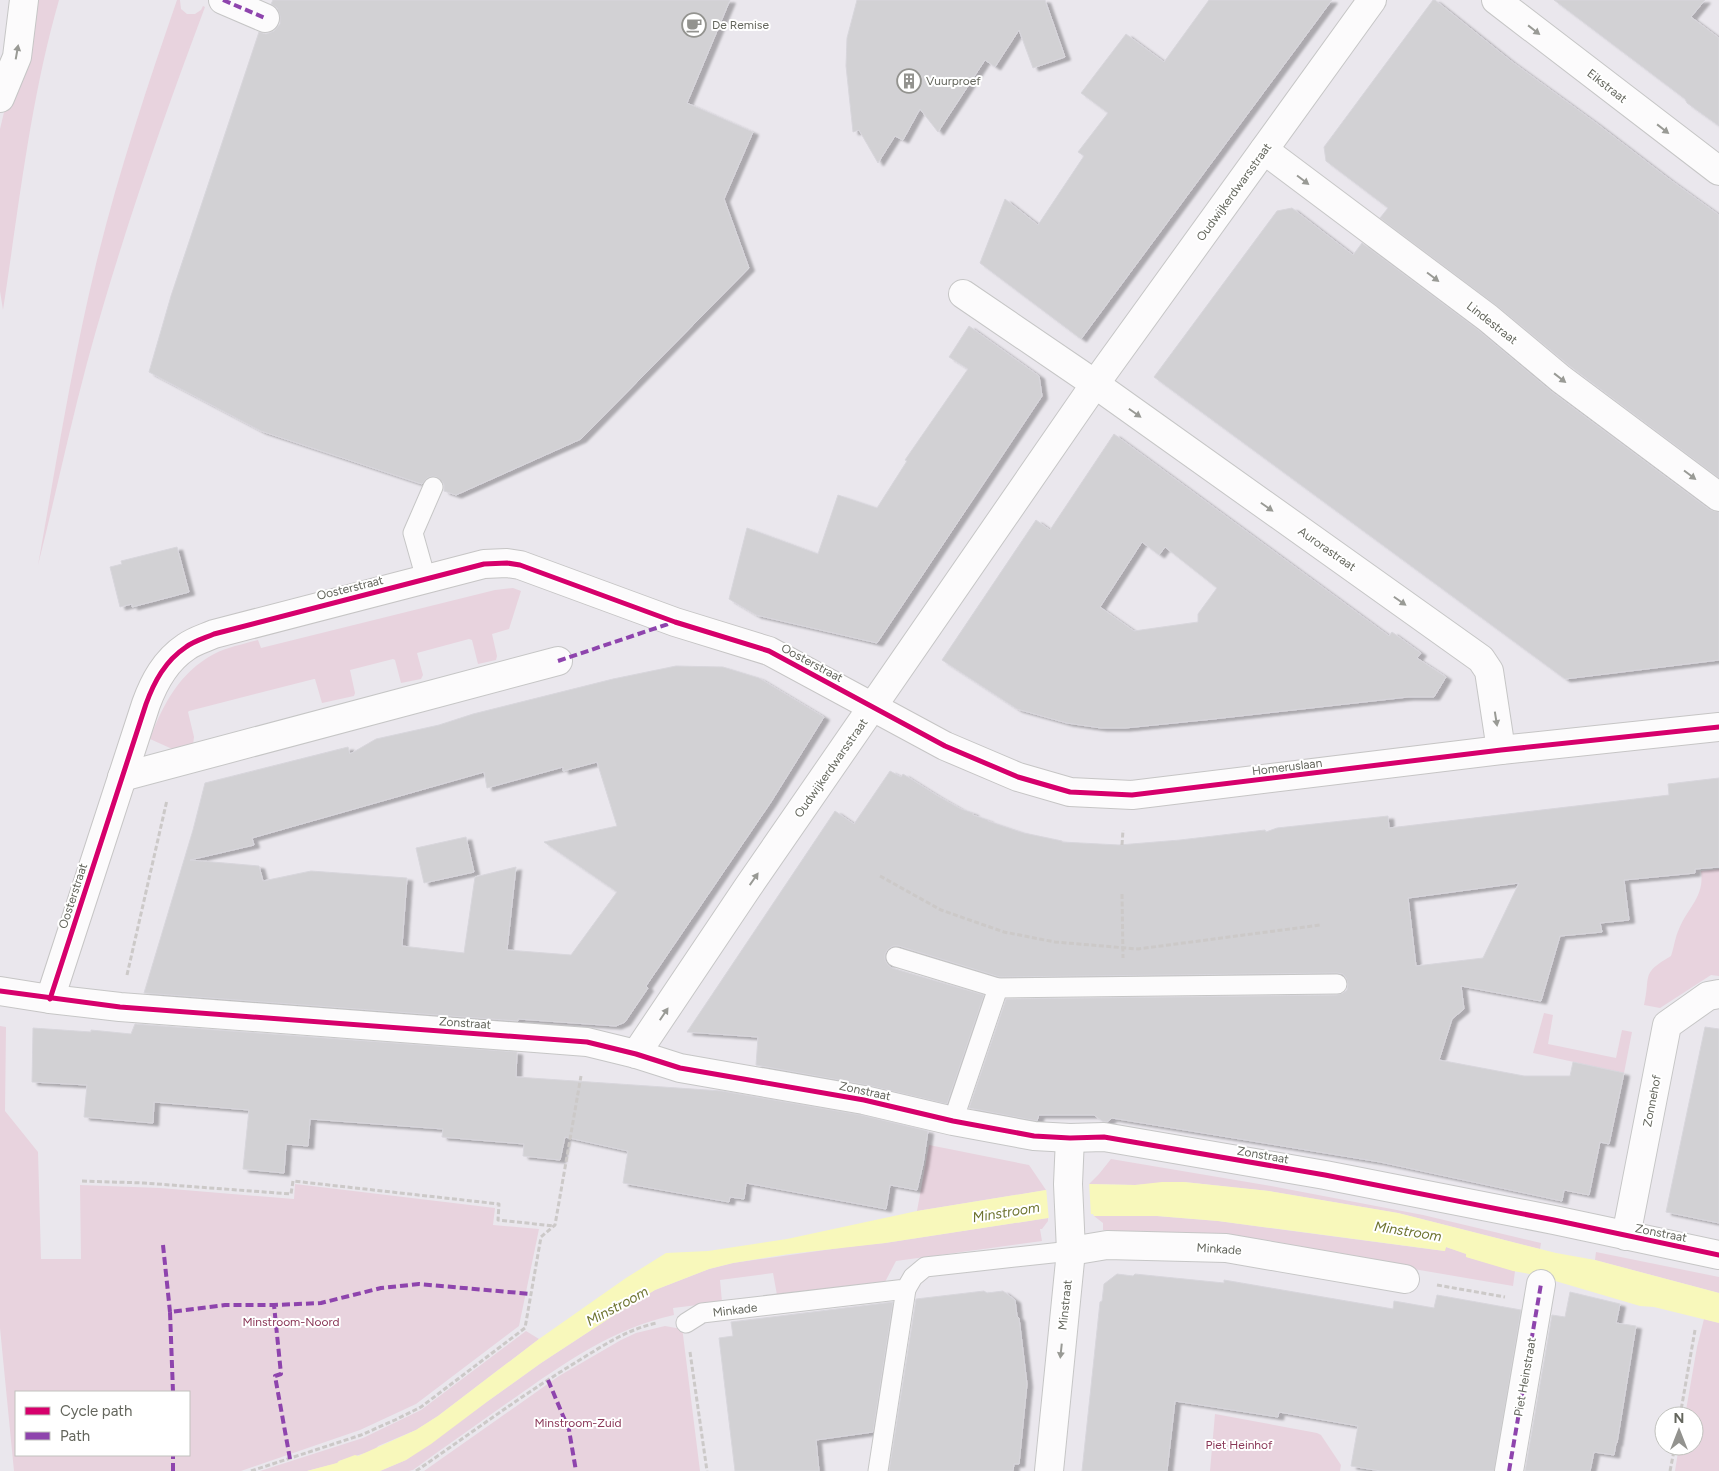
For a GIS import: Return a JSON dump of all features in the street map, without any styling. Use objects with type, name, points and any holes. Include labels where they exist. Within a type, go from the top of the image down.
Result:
[{"type":"street","points":[[0,98],[17,57],[24,0]]},
{"type":"street","points":[[223,0],[265,18]]},
{"type":"street","name":"Oudwijkerdwarsstraat","points":[[636,1054],[748,887],[1095,384],[1372,0]]},
{"type":"street","name":"Eikstraat","points":[[1496,0],[1719,171]]},
{"type":"street","name":"Lindestraat","points":[[1264,150],[1488,318],[1561,378],[1719,496]]},
{"type":"street","points":[[963,294],[1095,384]]},
{"type":"street","name":"Aurorastraat","points":[[1095,384],[1481,659],[1489,671],[1501,750]]},
{"type":"street","name":"Oosterstraat","points":[[50,999],[153,684],[167,664],[186,647],[214,634],[484,564],[507,562],[520,565],[675,622],[769,651],[873,708]]},
{"type":"street","points":[[122,777],[558,661]]},
{"type":"street","name":"Homeruslaan","points":[[873,708],[945,746],[1018,777],[1070,792],[1132,795],[1501,750],[1719,727]]},
{"type":"street","name":"Zonstraat","points":[[0,991],[120,1007],[587,1042],[636,1054],[680,1068],[864,1100],[953,1121],[1034,1136],[1104,1137],[1296,1170],[1554,1220],[1719,1255]]},
{"type":"street","name":"Zonnehof","points":[[1626,1236],[1667,1025],[1708,996],[1719,994]]},
{"type":"street","name":"Minstraat","points":[[1049,1471],[1071,1251],[1068,1184],[1070,1138]]},
{"type":"street","name":"Minkade","points":[[1071,1251],[1107,1245],[1226,1248],[1405,1279]]},
{"type":"street","name":"Piet Heinstraat","points":[[1509,1471],[1540,1294]]},
{"type":"lane","points":[[426,579],[413,533],[433,487]]},
{"type":"lane","points":[[896,957],[998,988],[1337,984]]},
{"type":"lane","points":[[953,1121],[998,988]]},
{"type":"lane","name":"Minkade","points":[[686,1322],[702,1314],[906,1290],[913,1277],[926,1268],[1071,1251]]},
{"type":"lane","points":[[878,1471],[906,1290]]},
{"type":"path","points":[[120,1007],[175,763]]},
{"type":"path","points":[[1122,845],[1123,830]]},
{"type":"path","points":[[880,876],[941,910],[1004,932],[1055,942],[1138,949],[1320,925]]},
{"type":"path","points":[[1122,894],[1123,986]]},
{"type":"path","points":[[251,1471],[362,1435],[421,1407],[525,1328],[542,1237],[554,1226],[587,1042]]},
{"type":"path","points":[[82,1181],[144,1183],[291,1194],[293,1181],[499,1204],[498,1220],[554,1226]]},
{"type":"path","points":[[1405,1279],[1499,1295],[1540,1294]]},
{"type":"path","points":[[416,1471],[555,1375],[618,1337],[647,1325],[672,1320],[686,1322],[707,1471]]},
{"type":"path","points":[[1682,1406],[1695,1330]]},
{"type":"path","points":[[1670,1471],[1673,1456]]},
{"type":"green space","points":[[31,0],[59,0],[40,76],[3,310],[0,291],[0,129]]},
{"type":"green space","points":[[177,0],[180,0],[181,9],[187,14],[195,14],[203,6],[205,7],[157,139],[113,273],[80,388],[38,565],[72,376],[96,264],[134,131]]},
{"type":"green space","points":[[513,588],[521,591],[509,629],[492,634],[497,656],[496,660],[478,664],[472,640],[469,639],[417,653],[423,675],[421,679],[401,683],[395,660],[393,659],[350,670],[354,696],[322,703],[314,679],[189,711],[194,737],[193,745],[179,752],[150,739],[161,713],[174,690],[191,670],[214,654],[258,640],[261,648],[495,590]]},
{"type":"green space","points":[[1719,869],[1719,976],[1711,975],[1660,1008],[1644,1005],[1648,976],[1655,967],[1671,956],[1676,935],[1698,895],[1702,880],[1701,871]]},
{"type":"green space","points":[[1544,1013],[1553,1015],[1548,1044],[1616,1058],[1622,1030],[1632,1032],[1624,1073],[1533,1053]]},
{"type":"green space","name":"Minstroom-Noord","points":[[0,1026],[6,1027],[5,1111],[38,1152],[41,1259],[81,1259],[80,1185],[160,1188],[294,1199],[295,1184],[495,1208],[493,1225],[539,1229],[519,1326],[416,1404],[360,1430],[241,1471],[14,1471],[0,1328]]},
{"type":"green space","points":[[929,1145],[1029,1165],[1046,1190],[917,1211]]},
{"type":"green space","points":[[1111,1159],[1271,1186],[1423,1215],[1541,1243],[1540,1249],[1398,1213],[1269,1191],[1184,1182],[1135,1185],[1089,1184]]},
{"type":"green space","points":[[1094,1216],[1157,1216],[1218,1221],[1444,1251],[1446,1247],[1467,1254],[1467,1257],[1515,1271],[1513,1286],[1244,1240],[1209,1236],[1103,1230],[1103,1223]]},
{"type":"green space","points":[[1048,1218],[1048,1221],[1040,1229],[1042,1241],[896,1261],[885,1282],[777,1295],[773,1273],[720,1280],[722,1302],[673,1308],[674,1315],[652,1321],[609,1338],[570,1360],[413,1470],[380,1471],[406,1460],[541,1363],[628,1306],[655,1290],[709,1269],[733,1263],[885,1243]]},
{"type":"green space","points":[[1596,1252],[1719,1277],[1719,1293],[1595,1260]]},
{"type":"green space","points":[[1704,1319],[1719,1323],[1719,1471],[1675,1471],[1677,1456],[1704,1456],[1704,1406],[1687,1406]]},
{"type":"green space","name":"Minstroom-Zuid","points":[[665,1326],[682,1327],[700,1471],[424,1471],[559,1376],[621,1340],[636,1333]]},
{"type":"green space","points":[[526,1331],[539,1339],[438,1416],[416,1430],[378,1446],[375,1450],[339,1461],[338,1463],[307,1471],[260,1471],[363,1438],[421,1410]]},
{"type":"green space","name":"Piet Heinhof","points":[[1215,1414],[1317,1433],[1321,1435],[1341,1465],[1340,1471],[1210,1471]]},
{"type":"water","name":"Minstroom","points":[[1184,1182],[1269,1191],[1398,1213],[1556,1253],[1595,1260],[1719,1293],[1719,1323],[1654,1307],[1640,1306],[1535,1275],[1513,1271],[1466,1257],[1466,1254],[1446,1247],[1445,1251],[1218,1221],[1157,1216],[1094,1216],[1093,1214],[1048,1218],[885,1243],[789,1254],[709,1269],[655,1290],[628,1306],[541,1363],[431,1444],[406,1460],[380,1471],[307,1471],[337,1463],[355,1455],[358,1456],[416,1430],[438,1416],[539,1339],[626,1278],[666,1253],[708,1251],[787,1239],[917,1211],[1046,1190],[1089,1184],[1135,1185]]},
{"type":"pier","points":[[1089,1181],[1091,1216],[1049,1221],[1046,1187]]},
{"type":"building","points":[[273,0],[730,0],[687,103],[753,132],[724,199],[749,268],[581,439],[456,495],[444,491],[442,481],[437,477],[427,478],[422,484],[261,431],[149,372],[171,296],[259,32],[266,34],[274,31],[280,24],[277,8],[271,4]]},
{"type":"building","name":"Vuurproef","points":[[857,0],[1045,0],[1065,57],[1033,68],[1019,30],[995,67],[985,60],[938,132],[920,109],[903,140],[895,136],[878,163],[859,130],[853,132],[846,66],[847,38]]},
{"type":"building","points":[[1209,0],[1332,0],[1081,339],[980,263],[1005,199],[1038,225],[1084,156],[1078,152],[1108,113],[1081,93],[1126,34],[1164,62]]},
{"type":"building","points":[[1433,0],[1511,61],[1719,215],[1719,478],[1571,367],[1497,306],[1380,218],[1388,208],[1326,161],[1324,147]]},
{"type":"building","points":[[1554,0],[1705,0],[1691,17],[1719,38],[1719,126],[1687,103],[1685,99]]},
{"type":"building","points":[[1292,208],[1353,255],[1362,243],[1478,330],[1552,392],[1710,510],[1719,512],[1719,660],[1565,679],[1154,377],[1277,211]]},
{"type":"building","points":[[969,326],[1039,376],[1042,396],[877,643],[756,615],[729,599],[747,528],[818,554],[838,495],[877,508],[907,461],[905,460],[968,369],[949,357]]},
{"type":"building","points":[[1114,434],[1389,636],[1392,632],[1421,653],[1417,658],[1446,677],[1434,697],[1408,697],[1125,728],[1101,728],[1067,723],[1017,709],[942,660],[1036,520],[1050,530]],"holes":[[[1142,542],[1159,555],[1165,547],[1217,588],[1198,614],[1198,622],[1134,631],[1100,607]]]},
{"type":"building","points":[[177,547],[189,592],[132,607],[132,604],[120,607],[110,567],[122,564],[121,561]]},
{"type":"building","points":[[676,666],[723,667],[759,678],[824,717],[771,802],[646,986],[648,988],[625,1022],[616,1026],[518,1019],[518,1021],[144,993],[193,830],[205,783],[348,747],[350,754],[376,739],[439,725],[473,714],[613,679]],"holes":[[[597,762],[617,826],[544,842],[617,892],[571,955],[507,950],[516,867],[475,877],[464,953],[402,946],[407,878],[311,871],[263,881],[259,866],[190,860],[254,845],[252,838],[484,772],[487,788],[563,767],[563,771]]]},
{"type":"building","points":[[890,771],[901,777],[903,774],[961,809],[973,813],[973,815],[1024,833],[1062,842],[1119,845],[1265,830],[1266,832],[1277,828],[1388,816],[1389,828],[1669,795],[1668,784],[1719,778],[1719,867],[1695,869],[1695,873],[1624,880],[1629,920],[1600,923],[1602,932],[1560,936],[1541,1001],[1461,986],[1464,1009],[1452,1019],[1439,1060],[1524,1076],[1570,1076],[1573,1062],[1624,1073],[1609,1144],[1600,1142],[1589,1195],[1564,1190],[1562,1201],[1380,1162],[1112,1118],[1107,1122],[1094,1115],[1039,1115],[1037,1121],[969,1108],[1006,999],[1337,995],[1347,990],[1348,984],[1343,974],[1000,977],[899,946],[893,946],[885,954],[885,960],[892,968],[984,995],[947,1104],[867,1085],[756,1065],[758,1037],[687,1032],[835,811],[854,824]],"holes":[[[1519,883],[1483,958],[1416,966],[1408,898]]]},
{"type":"building","points":[[466,837],[474,872],[424,883],[416,848]]},
{"type":"building","points":[[135,1024],[517,1052],[516,1077],[722,1091],[861,1115],[928,1131],[923,1164],[917,1190],[890,1185],[886,1209],[746,1183],[744,1199],[730,1197],[729,1202],[623,1183],[628,1151],[565,1137],[560,1160],[523,1156],[524,1144],[442,1137],[443,1129],[310,1119],[308,1146],[286,1144],[284,1173],[243,1169],[249,1110],[154,1102],[153,1123],[84,1117],[87,1085],[32,1082],[33,1028],[91,1032],[91,1030],[131,1034]]},
{"type":"building","points":[[1705,1027],[1719,1029],[1719,1223],[1666,1212]]},
{"type":"building","points":[[1117,1274],[1133,1276],[1135,1274],[1224,1283],[1224,1280],[1393,1309],[1394,1301],[1434,1308],[1437,1295],[1521,1310],[1494,1471],[1381,1471],[1351,1466],[1358,1426],[1279,1412],[1278,1417],[1175,1401],[1167,1471],[1082,1471],[1100,1302],[1102,1301],[1104,1284]]},
{"type":"building","points":[[984,1291],[987,1293],[1003,1291],[1015,1300],[1017,1316],[1019,1318],[1027,1384],[1019,1464],[1014,1464],[1013,1471],[889,1471],[916,1299]]},
{"type":"building","points":[[1570,1292],[1620,1304],[1616,1323],[1636,1326],[1614,1455],[1594,1452],[1590,1471],[1525,1471],[1552,1315],[1565,1317]]},
{"type":"building","points":[[893,1302],[873,1432],[816,1440],[819,1471],[735,1471],[719,1338],[733,1336],[731,1322]]},
{"type":"marked path","points":[[223,0],[265,18]]},
{"type":"marked path","points":[[558,661],[674,622]]},
{"type":"marked path","points":[[163,1245],[170,1312]]},
{"type":"marked path","points":[[290,1459],[275,1376],[281,1374],[274,1305],[321,1303],[381,1288],[419,1284],[531,1294]]},
{"type":"marked path","points":[[1509,1471],[1541,1284]]},
{"type":"marked path","points":[[173,1391],[170,1312],[225,1305],[274,1305]]},
{"type":"marked path","points":[[548,1380],[569,1430],[576,1471]]},
{"type":"marked path","points":[[173,1456],[173,1471]]},
{"type":"cycle path","points":[[50,999],[146,704],[166,665],[189,645],[214,634],[484,564],[507,563],[520,565],[675,622],[769,651],[945,746],[1018,777],[1070,792],[1132,795],[1501,750],[1719,727]]},
{"type":"cycle path","points":[[0,991],[120,1007],[587,1042],[636,1054],[680,1068],[864,1100],[953,1121],[1034,1136],[1104,1137],[1325,1175],[1719,1255]]},
{"type":"place","name":"De Remise","points":[[694,25]]},
{"type":"place","name":"Vuurproef","points":[[909,81]]}]
